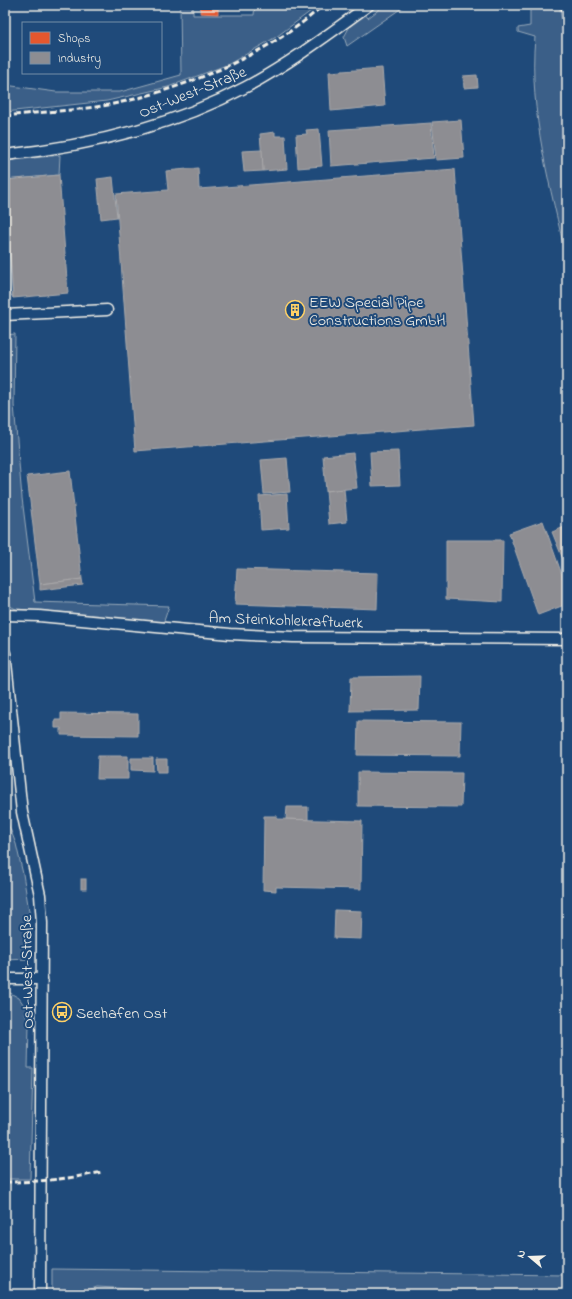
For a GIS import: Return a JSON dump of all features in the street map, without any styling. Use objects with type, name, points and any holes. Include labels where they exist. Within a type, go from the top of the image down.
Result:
[{"type":"street","name":"Ost-West-Straße","points":[[5,155],[47,150],[102,140],[158,123],[205,105],[244,88],[282,66],[369,5]]},
{"type":"street","points":[[5,315],[107,310]]},
{"type":"street","name":"Am Steinkohlekraftwerk","points":[[5,615],[39,616],[238,634],[567,639]]},
{"type":"street","name":"Ost-West-Straße","points":[[5,653],[8,701],[22,812],[40,895],[42,979],[40,1294]]},
{"type":"street","points":[[5,979],[42,979]]},
{"type":"shaded area","points":[[180,5],[193,5],[193,15],[254,15],[255,5],[319,5],[276,37],[229,64],[168,87],[107,101],[5,112],[5,85],[56,92],[120,92],[181,75]]},
{"type":"shaded area","points":[[385,5],[406,5],[347,46],[344,37],[350,26],[365,14],[368,18]]},
{"type":"shaded area","points":[[530,5],[559,5],[567,43],[567,261],[542,150],[538,122],[534,65],[535,37],[518,32],[518,28],[530,26]]},
{"type":"shaded area","points":[[60,155],[59,175],[5,180],[5,161]]},
{"type":"shaded area","points":[[5,187],[13,298],[5,285]]},
{"type":"shaded area","points":[[15,334],[14,405],[22,498],[35,602],[169,606],[164,621],[156,624],[75,618],[71,613],[16,609],[10,606],[5,561],[5,335]]},
{"type":"shaded area","points":[[5,794],[9,826],[16,844],[29,911],[29,959],[5,960]]},
{"type":"shaded area","points":[[5,990],[19,998],[28,1011],[25,1013],[29,1024],[28,1068],[33,1068],[30,1179],[5,1179]]},
{"type":"shaded area","points":[[52,1269],[567,1275],[567,1294],[217,1294],[97,1287],[77,1294],[52,1294]]},
{"type":"building: Shops","points":[[201,5],[218,5],[218,14],[200,13]]},
{"type":"building: Industry","points":[[382,68],[385,106],[331,111],[329,72]]},
{"type":"building: Industry","points":[[477,75],[478,87],[464,88],[463,76]]},
{"type":"building: Industry","points":[[461,120],[464,158],[436,160],[432,122]]},
{"type":"building: Industry","points":[[431,123],[434,158],[331,166],[329,130]]},
{"type":"building: Industry","points":[[319,129],[322,166],[298,168],[296,135],[307,134],[306,130]]},
{"type":"building: Industry","points":[[275,132],[275,136],[285,136],[287,169],[263,171],[260,134]]},
{"type":"building: Industry","points":[[262,150],[263,171],[244,172],[242,151]]},
{"type":"building: Industry","name":"EEW Special Pipe Constructions GmbH","points":[[198,168],[199,189],[455,169],[474,425],[135,451],[116,194],[168,190],[166,171]]},
{"type":"building: Industry","points":[[59,175],[68,293],[13,298],[5,180]]},
{"type":"building: Industry","points":[[113,177],[117,217],[101,219],[97,179]]},
{"type":"building: Industry","points":[[398,451],[400,485],[372,486],[370,452]]},
{"type":"building: Industry","points":[[353,453],[357,488],[326,491],[323,456]]},
{"type":"building: Industry","points":[[287,458],[290,492],[264,494],[261,460]]},
{"type":"building: Industry","points":[[70,471],[82,579],[40,584],[27,476]]},
{"type":"building: Industry","points":[[344,489],[347,522],[329,524],[326,491]]},
{"type":"building: Industry","points":[[287,494],[289,528],[261,530],[259,496]]},
{"type":"building: Industry","points":[[543,521],[567,589],[567,604],[538,615],[509,533]]},
{"type":"building: Industry","points":[[567,526],[567,569],[552,532]]},
{"type":"building: Industry","points":[[446,540],[503,540],[502,602],[446,599]]},
{"type":"building: Industry","points":[[237,569],[378,573],[377,609],[235,604]]},
{"type":"building: Industry","points":[[82,579],[83,585],[40,590],[40,584]]},
{"type":"building: Industry","points":[[420,676],[419,710],[350,711],[351,677]]},
{"type":"building: Industry","points":[[61,713],[138,714],[138,736],[61,735],[61,728],[55,728],[55,720],[61,720]]},
{"type":"building: Industry","points":[[358,721],[461,722],[460,756],[357,755]]},
{"type":"building: Industry","points":[[98,756],[128,756],[128,779],[97,779]]},
{"type":"building: Industry","points":[[131,758],[153,758],[153,771],[131,770]]},
{"type":"building: Industry","points":[[156,759],[167,759],[167,772],[157,772]]},
{"type":"building: Industry","points":[[358,772],[462,773],[461,807],[358,806]]},
{"type":"building: Industry","points":[[287,807],[308,807],[308,820],[286,819]]},
{"type":"building: Industry","points":[[264,816],[277,816],[277,819],[362,821],[361,889],[276,887],[276,891],[263,890]]},
{"type":"building: Industry","points":[[81,879],[86,879],[86,889],[81,889]]},
{"type":"building: Industry","points":[[335,910],[362,911],[361,939],[334,938]]},
{"type":"railway","points":[[5,116],[82,109],[108,105],[135,99],[192,81],[250,55],[302,23],[323,5]]},
{"type":"railway","points":[[5,1182],[54,1180],[102,1172]]},
{"type":"place","name":"EEW Special Pipe Constructions GmbH","points":[[295,310]]},
{"type":"place","name":"Seehafen Ost","points":[[62,1012]]}]
